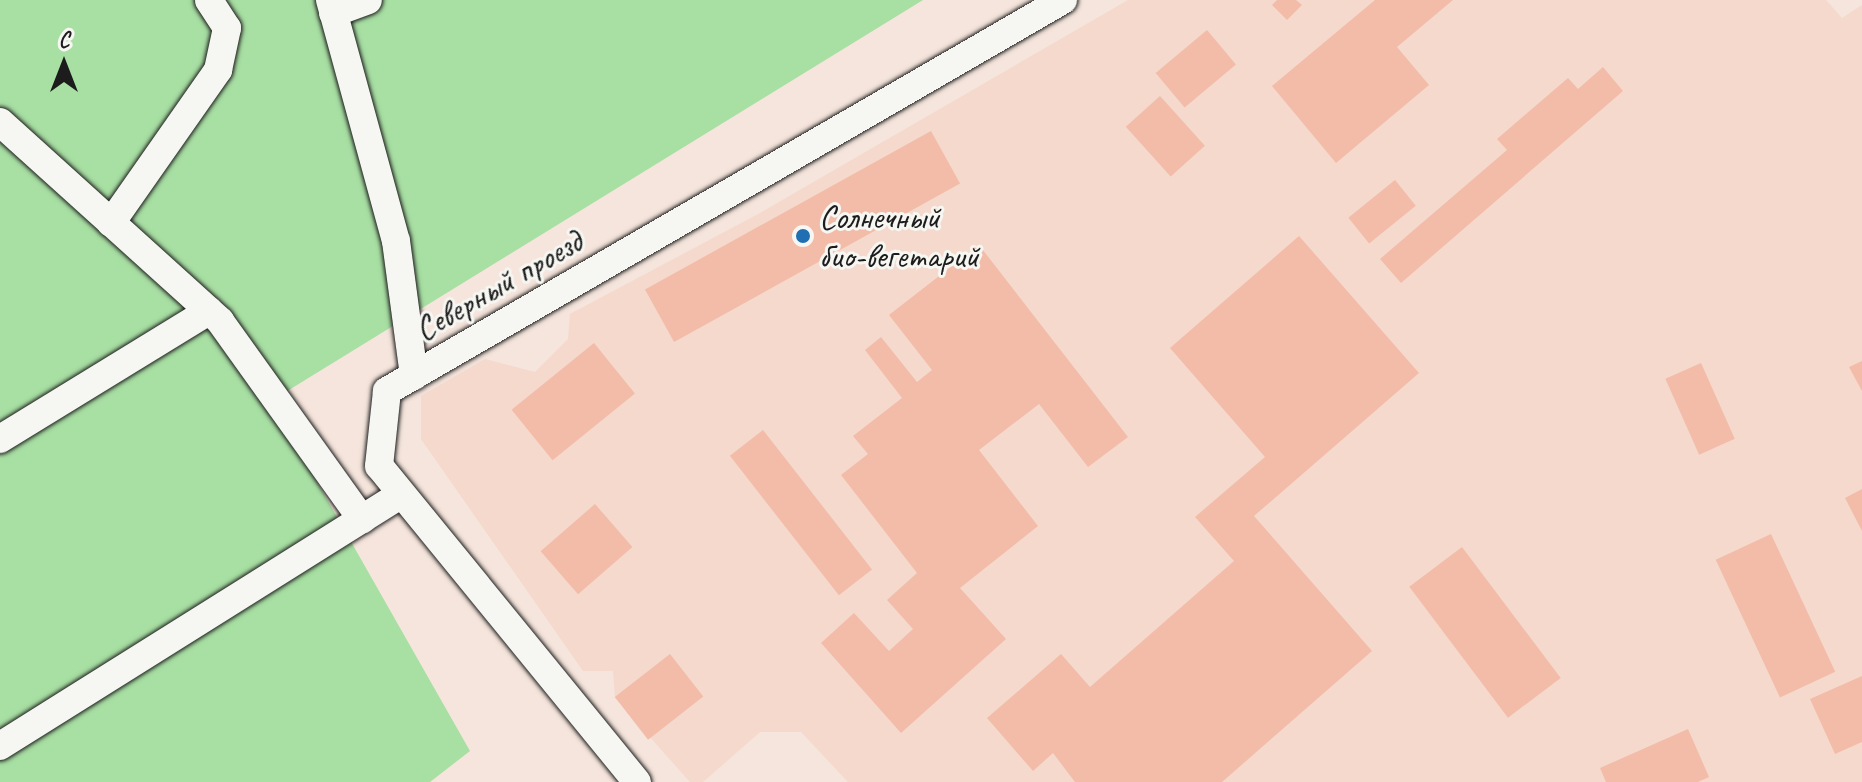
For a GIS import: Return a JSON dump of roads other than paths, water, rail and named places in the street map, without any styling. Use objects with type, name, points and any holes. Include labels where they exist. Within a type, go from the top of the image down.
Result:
[{"type":"street","points":[[111,223],[218,70],[227,28],[209,0]]},
{"type":"street","points":[[368,0],[331,6],[396,241],[414,376]]},
{"type":"street","name":"Северный проезд","points":[[637,782],[379,466],[387,391],[1063,0]]},
{"type":"street","points":[[0,122],[209,311],[362,519]]},
{"type":"street","points":[[0,439],[209,311]]},
{"type":"street","points":[[0,746],[402,494]]},
{"type":"place","name":"Солнечный био-вегетарий","points":[[803,236]]}]
